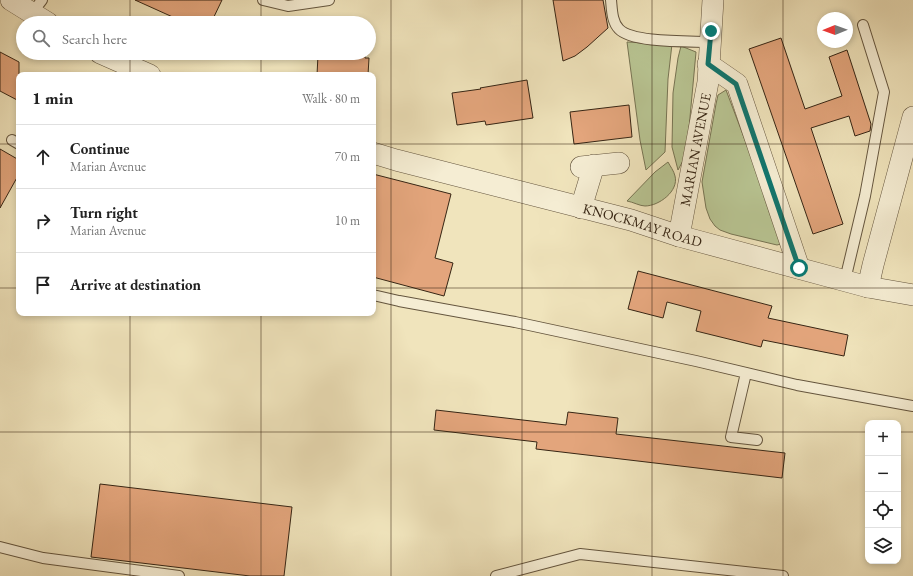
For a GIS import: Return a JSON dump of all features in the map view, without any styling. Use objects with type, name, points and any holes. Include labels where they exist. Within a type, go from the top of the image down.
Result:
[{"type":"street","points":[[11,0],[41,12]]},
{"type":"street","name":"MARIAN AVENUE","points":[[679,236],[708,82],[713,0]]},
{"type":"street","points":[[116,60],[143,72]]},
{"type":"street","points":[[708,64],[736,84],[799,268]]},
{"type":"street","points":[[868,287],[913,117]]},
{"type":"street","name":"KNOCKMAY ROAD","points":[[376,154],[580,208],[631,220],[679,236],[868,287],[913,295]]},
{"type":"street","points":[[580,208],[588,166],[619,163]]},
{"type":"lane","points":[[263,0],[288,6],[329,0]]},
{"type":"lane","points":[[611,0],[613,19],[618,29],[626,35],[640,38],[710,42]]},
{"type":"lane","points":[[845,280],[865,196],[884,92],[862,25]]},
{"type":"lane","points":[[376,296],[516,322],[797,385],[913,406]]},
{"type":"lane","points":[[746,373],[731,437],[757,440]]},
{"type":"lane","points":[[0,547],[43,558],[138,573],[179,576]]},
{"type":"lane","points":[[496,576],[580,554],[783,576]]},
{"type":"green space","points":[[627,42],[672,44],[668,79],[665,152],[646,170],[640,140]]},
{"type":"green space","points":[[681,46],[696,52],[685,157],[678,170],[672,147],[673,93]]},
{"type":"green space","points":[[726,90],[782,238],[781,244],[777,245],[720,230],[710,219],[706,208],[702,182],[718,95]]},
{"type":"green space","points":[[668,162],[673,170],[675,182],[674,187],[667,197],[656,203],[645,206],[627,201],[655,172]]},
{"type":"building","points":[[135,0],[222,0],[214,16],[170,16]]},
{"type":"building","points":[[553,0],[603,0],[608,28],[575,56],[563,61]]},
{"type":"building","points":[[781,38],[805,109],[842,96],[829,57],[847,50],[871,124],[870,131],[855,136],[849,116],[811,128],[843,224],[813,234],[749,49]]},
{"type":"building","points":[[0,52],[19,62],[19,72],[16,72],[16,99],[0,91]]},
{"type":"building","points":[[318,60],[369,60],[368,72],[317,72]]},
{"type":"building","points":[[527,80],[533,118],[486,125],[485,121],[457,125],[452,93]]},
{"type":"building","points":[[629,105],[632,137],[574,144],[570,112]]},
{"type":"building","points":[[0,149],[16,158],[16,179],[0,208]]},
{"type":"building","points":[[376,175],[451,194],[435,258],[453,263],[444,296],[376,278]]},
{"type":"building","points":[[638,271],[772,306],[768,318],[848,335],[844,356],[763,340],[761,347],[696,331],[701,311],[667,302],[663,318],[628,309]]},
{"type":"building","points":[[436,410],[566,425],[568,412],[618,418],[616,434],[785,453],[782,478],[536,449],[537,442],[434,430]]},
{"type":"building","points":[[100,484],[292,507],[284,576],[250,576],[91,557]]},
{"type":"route","points":[[711,31],[708,64],[736,84],[799,268]]}]
